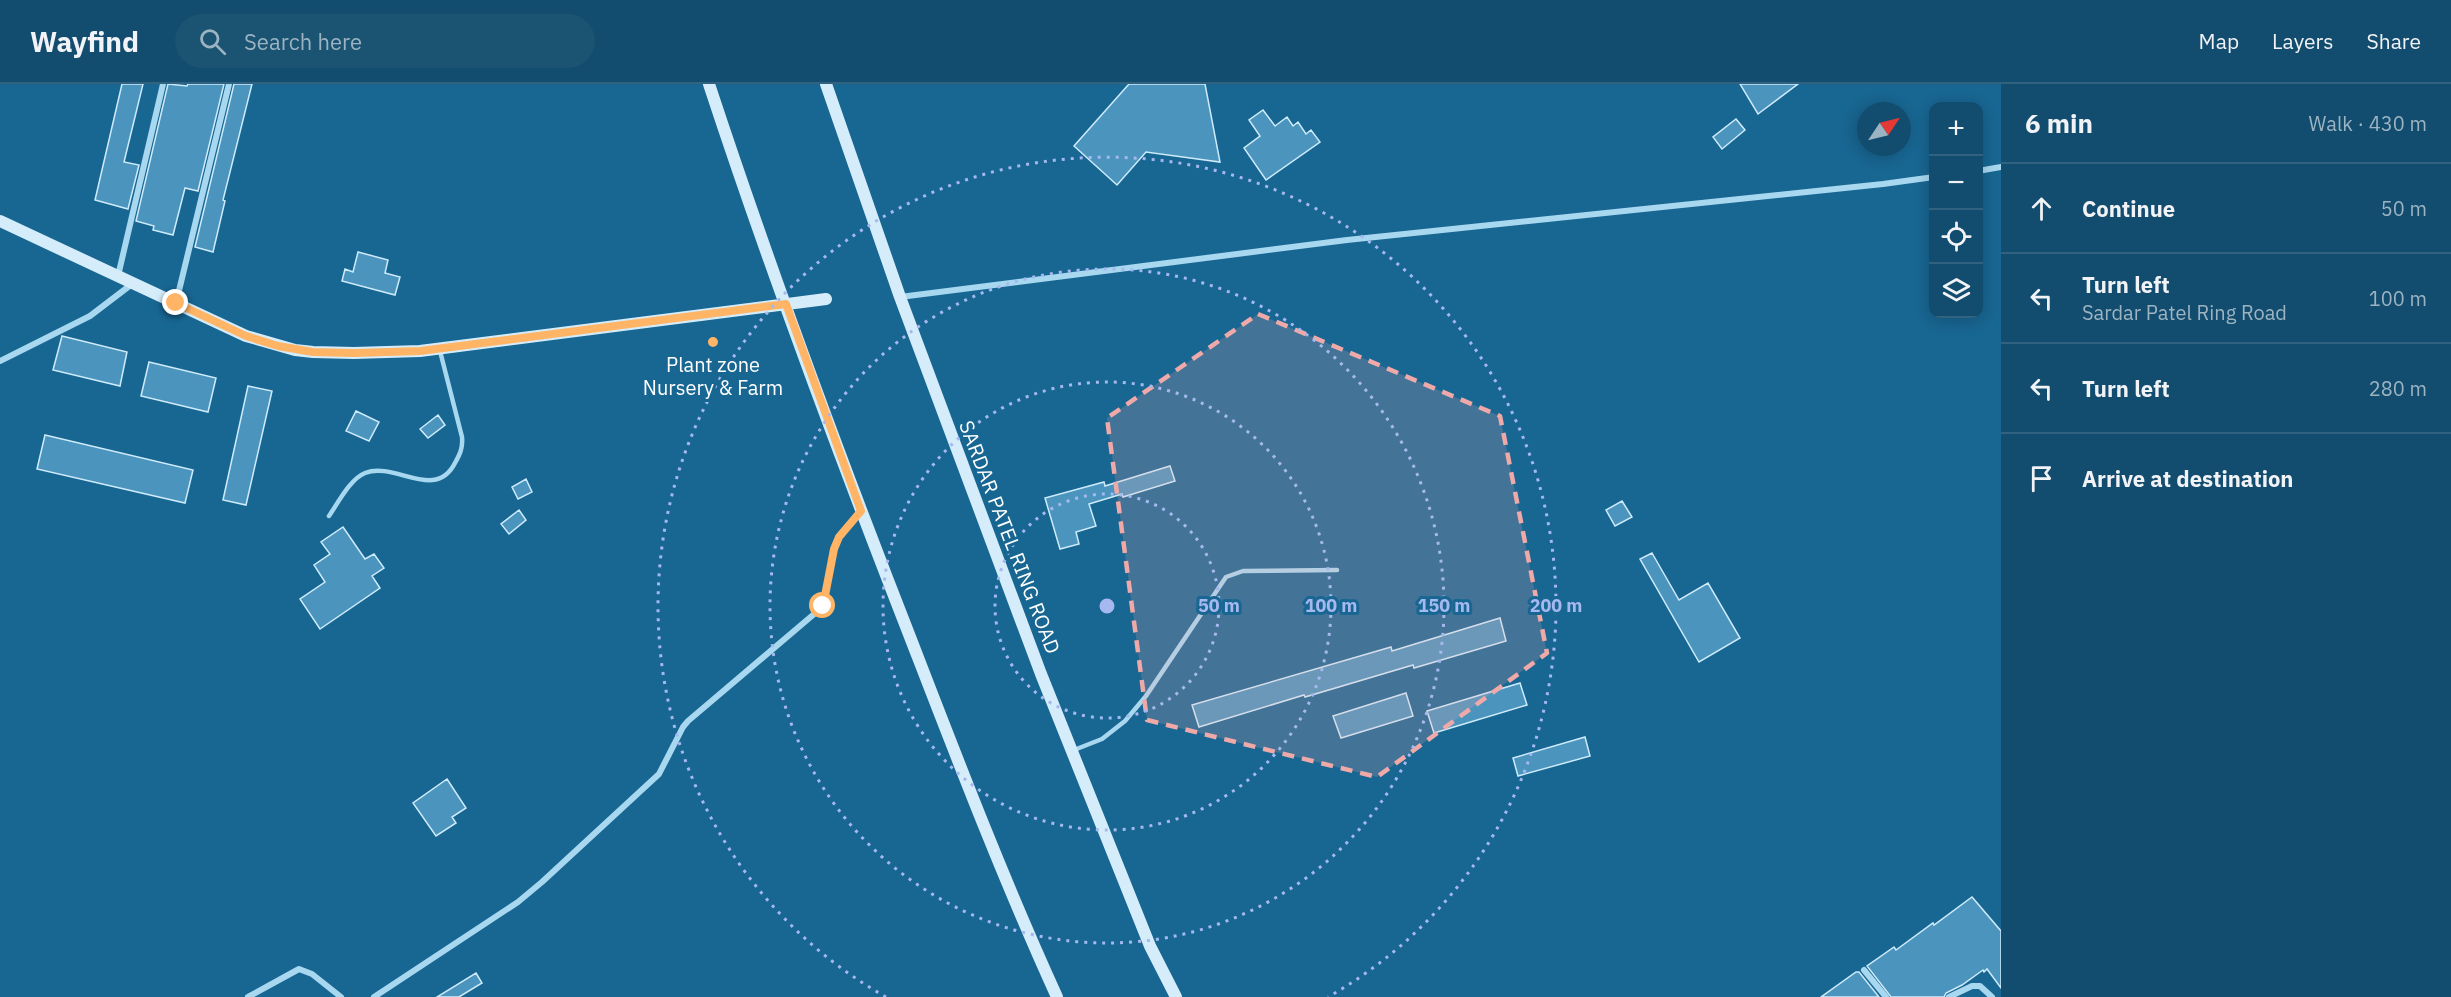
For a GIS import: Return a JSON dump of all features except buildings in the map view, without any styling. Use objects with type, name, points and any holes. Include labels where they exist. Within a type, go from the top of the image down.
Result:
[{"type":"street","points":[[118,277],[163,84]]},
{"type":"street","points":[[176,303],[229,84]]},
{"type":"street","points":[[709,84],[740,177],[861,511],[956,754],[1057,997]]},
{"type":"street","name":"SARDAR PATEL RING ROAD","points":[[826,84],[900,297],[1072,751],[1150,946],[1176,997]]},
{"type":"street","points":[[1983,170],[2001,167]]},
{"type":"street","points":[[900,297],[1347,240],[1929,178]]},
{"type":"street","points":[[0,221],[246,336],[296,350],[354,353],[439,348],[826,299]]},
{"type":"street","points":[[0,361],[90,316],[132,284]]},
{"type":"street","points":[[374,997],[518,902],[659,774],[688,722],[820,609],[824,602],[834,549],[839,537],[861,511]]},
{"type":"street","points":[[248,997],[299,969],[312,974],[341,997]]},
{"type":"street","points":[[1864,970],[1886,997]]},
{"type":"street","points":[[1949,997],[1972,986],[1980,986],[1992,997]]},
{"type":"lane","points":[[328,516],[356,478],[363,474],[380,471],[434,481],[448,474],[461,451],[462,437],[439,348]]},
{"type":"lane","points":[[1072,751],[1102,740],[1125,721],[1146,696],[1226,577],[1243,571],[1337,570]]},
{"type":"highlighted area","points":[[1258,314],[1500,416],[1547,653],[1377,777],[1147,720],[1107,418]]},
{"type":"place","name":"Plant zone Nursery & Farm","points":[[713,342]]},
{"type":"route","points":[[176,303],[246,336],[278,346],[313,352],[354,353],[420,351],[786,304],[861,511],[839,537],[834,549],[823,606]]}]
